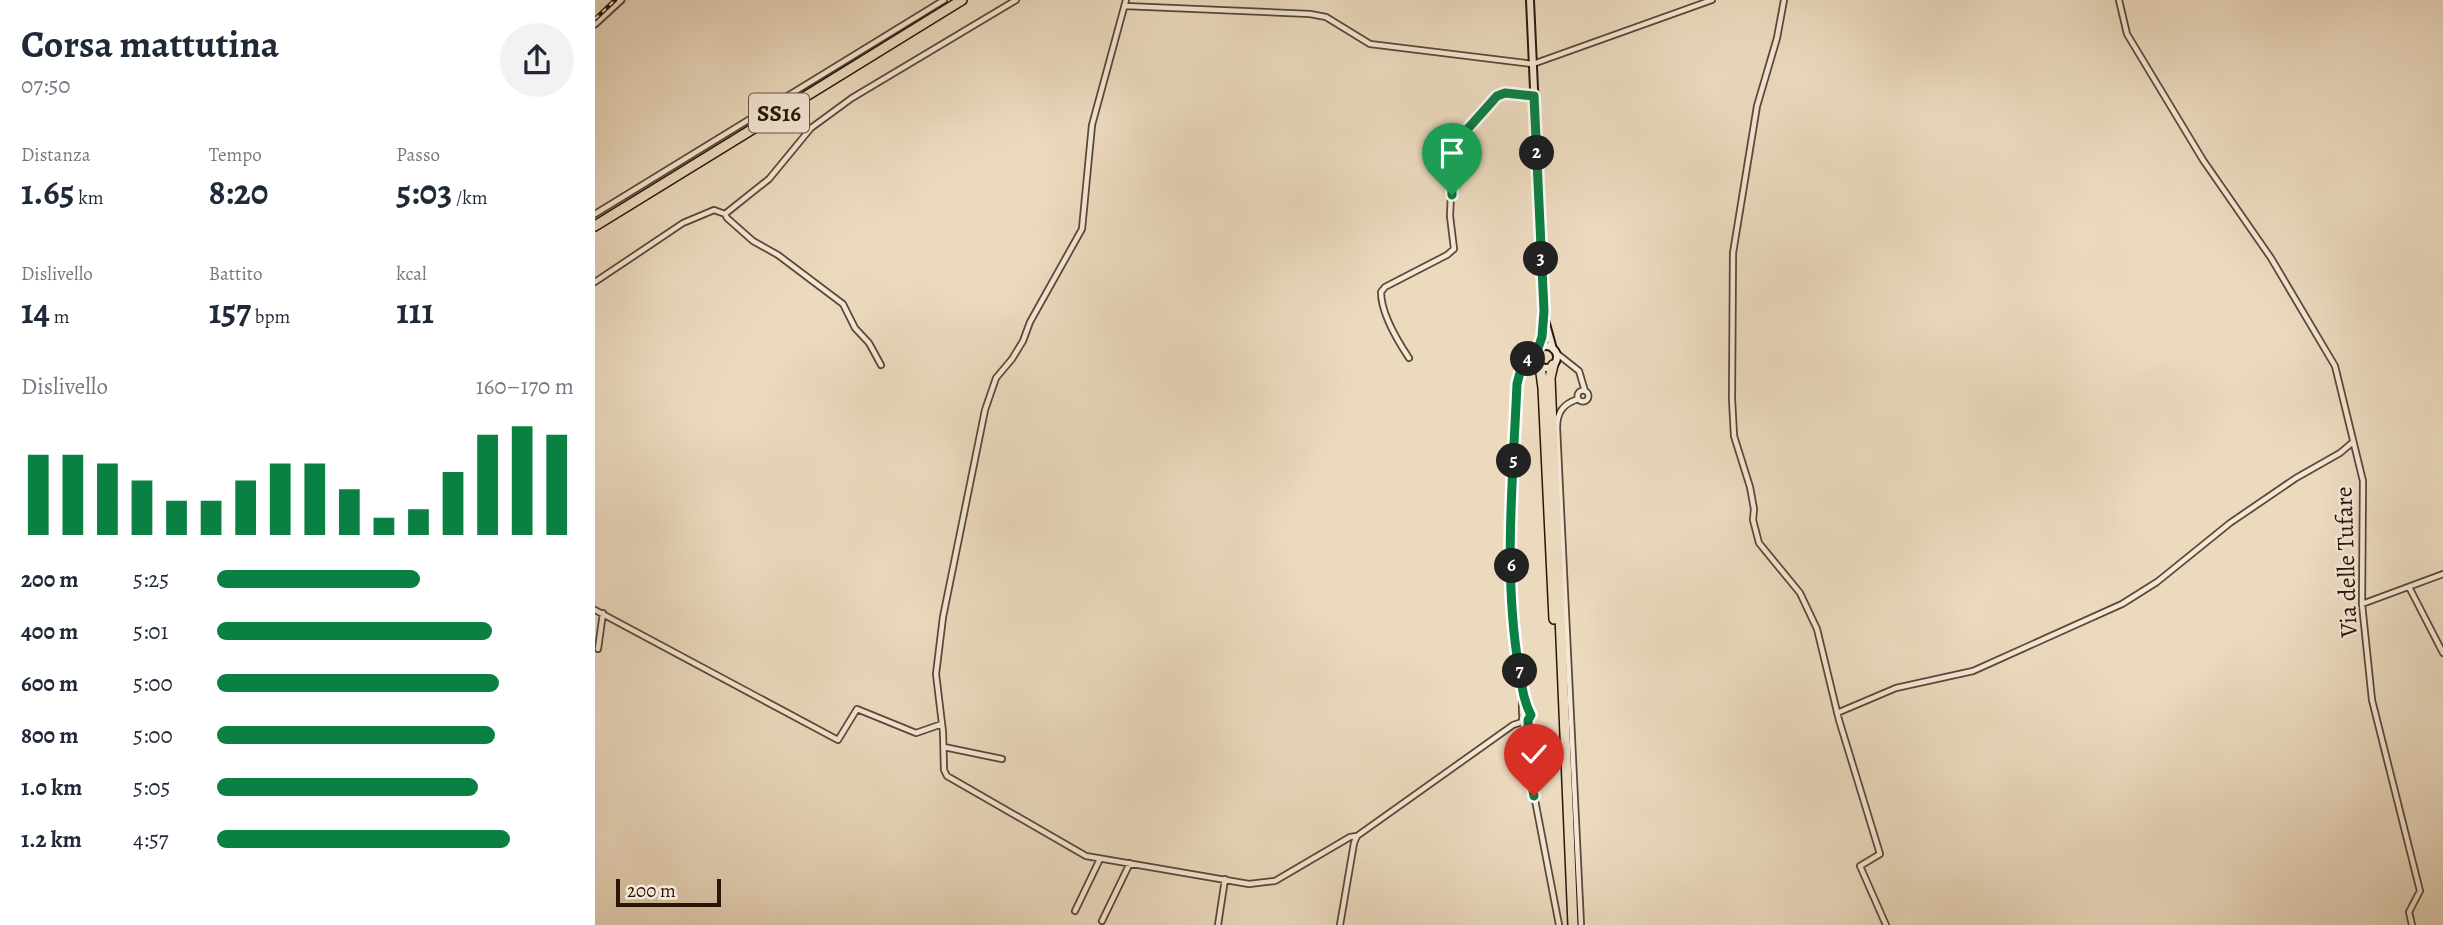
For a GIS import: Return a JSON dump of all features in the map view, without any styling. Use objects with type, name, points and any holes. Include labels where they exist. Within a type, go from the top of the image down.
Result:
[{"type":"highway","name":"SS16","points":[[595,223],[955,0]]},
{"type":"highway","name":"SS16","points":[[595,223],[962,0]]},
{"type":"highway","points":[[1538,365],[1543,388],[1567,925]]},
{"type":"highway","points":[[1553,365],[1550,378],[1573,925]]},
{"type":"main road","points":[[1530,0],[1544,311],[1542,337],[1537,352],[1538,365],[1546,368],[1553,365],[1556,359],[1544,311]]},
{"type":"main road","points":[[1537,352],[1543,347],[1554,350]]},
{"type":"street","points":[[595,24],[621,0]]},
{"type":"street","points":[[595,214],[944,0]]},
{"type":"street","points":[[725,214],[769,179],[811,128],[852,98],[1016,0]]},
{"type":"street","points":[[1523,701],[1529,712],[1513,726],[1357,836],[1350,836],[1275,881],[1249,884],[1100,859],[1086,856],[1069,847],[947,776],[944,770],[936,674],[941,628],[985,410],[996,378],[1023,341],[1030,322],[1082,229],[1092,125],[1126,3],[1310,14],[1326,17],[1370,44],[1533,64],[1712,0]]},
{"type":"street","points":[[1784,0],[1777,38],[1757,106],[1733,253],[1734,436],[1750,487],[1753,520],[1759,543],[1808,606],[1824,653],[1837,713],[1880,854],[1860,866],[1885,925]]},
{"type":"street","name":"Via delle Tufare","points":[[2119,0],[2127,34],[2203,160],[2271,258],[2335,366],[2363,481],[2362,604],[2372,700],[2420,891],[2409,912],[2412,925]]},
{"type":"street","points":[[1409,358],[1398,341],[1381,300],[1381,292],[1385,287],[1447,255],[1454,248],[1450,216],[1451,155],[1456,142],[1497,96],[1505,93],[1534,96]]},
{"type":"street","points":[[595,282],[683,223],[714,210],[725,214],[753,241],[778,255],[843,303],[881,365]]},
{"type":"street","points":[[1554,350],[1579,371],[1585,391],[1589,395],[1588,400],[1568,402],[1562,408],[1557,428],[1581,925]]},
{"type":"street","points":[[1537,352],[1519,369],[1517,384],[1511,592],[1530,774],[1559,925]]},
{"type":"street","points":[[1527,360],[1538,365]]},
{"type":"street","points":[[1578,399],[1578,394],[1585,391]]},
{"type":"street","points":[[1837,713],[1896,688],[1973,671],[2122,604],[2157,582],[2230,523],[2296,478],[2340,453],[2354,441]]},
{"type":"street","points":[[2362,604],[2443,574]]},
{"type":"street","points":[[2409,587],[2443,653]]},
{"type":"street","points":[[595,610],[838,740],[857,709],[916,733],[942,724]]},
{"type":"street","points":[[598,649],[603,613]]},
{"type":"street","points":[[944,747],[1002,759]]},
{"type":"street","points":[[1340,925],[1357,836]]},
{"type":"street","points":[[1075,911],[1100,859]]},
{"type":"street","points":[[1102,921],[1130,863]]},
{"type":"street","points":[[1218,925],[1226,879]]},
{"type":"railway","points":[[595,19],[615,0]]},
{"type":"route","points":[[1452,195],[1451,155],[1456,142],[1501,93],[1534,96],[1544,311],[1542,337],[1536,354],[1519,369],[1517,384],[1511,592],[1523,701],[1531,715],[1528,720],[1530,774],[1534,796]]}]
